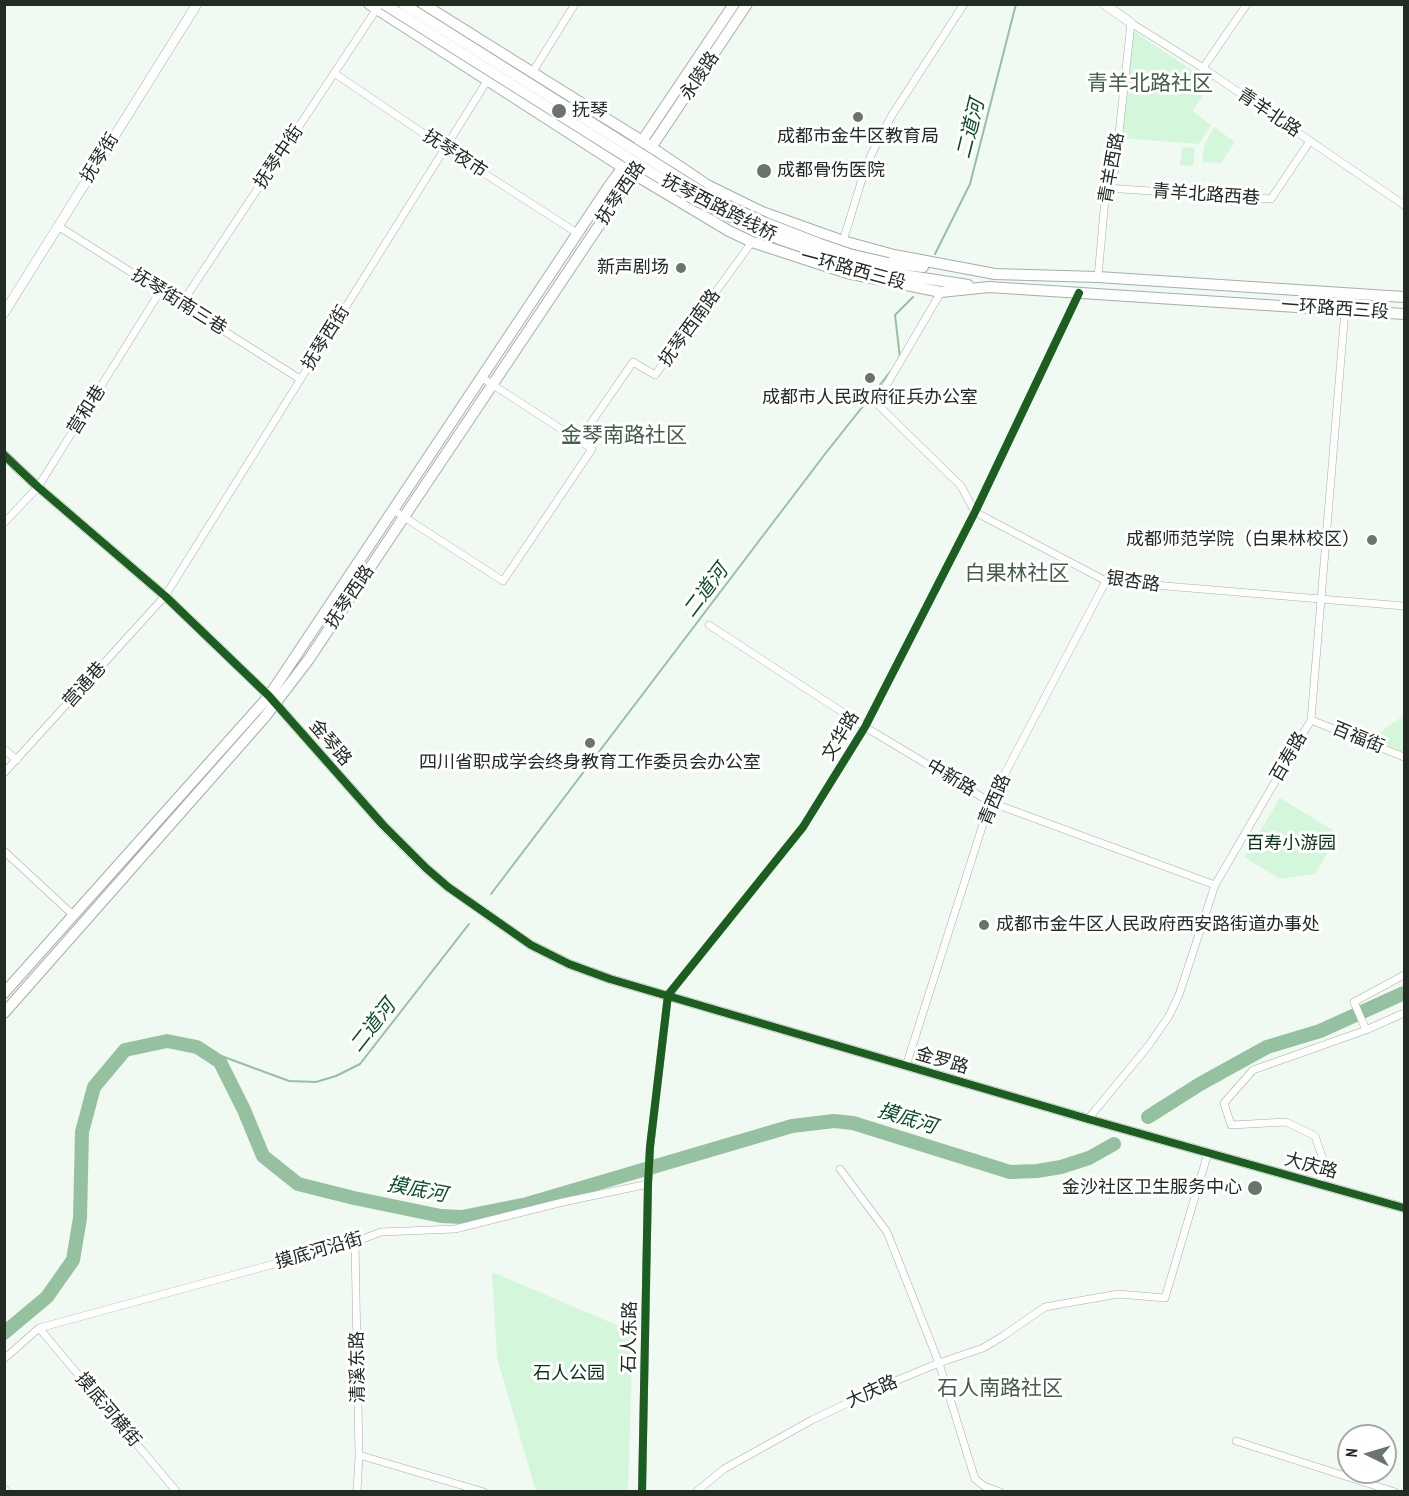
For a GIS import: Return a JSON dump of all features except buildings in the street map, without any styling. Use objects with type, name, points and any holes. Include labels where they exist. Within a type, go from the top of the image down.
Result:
[{"type":"main road","name":"抚琴西路跨线桥","points":[[403,4],[711,198],[766,223],[886,267]]},
{"type":"main road","name":"一环路西三段","points":[[423,4],[652,147],[707,185],[762,212],[843,241],[894,255],[995,274],[1098,277],[1404,297]]},
{"type":"main road","name":"永陵路","points":[[642,141],[734,4]]},
{"type":"main road","name":"永陵路","points":[[652,147],[747,4]]},
{"type":"main road","name":"抚琴西路跨线桥","points":[[376,6],[695,200],[779,239],[856,265],[886,267]]},
{"type":"main road","name":"一环路西三段","points":[[376,6],[487,81],[633,174],[729,231],[753,242],[847,273],[941,292],[989,287],[1404,314]]},
{"type":"main road","name":"抚琴西路","points":[[4,1013],[156,843],[272,699],[577,233],[642,141]]},
{"type":"main road","name":"抚琴西路","points":[[4,993],[309,659],[489,383],[652,147]]},
{"type":"main road","points":[[886,267],[995,274]]},
{"type":"main road","points":[[886,267],[943,282],[989,287]]},
{"type":"street","name":"抚琴街","points":[[4,313],[197,4]]},
{"type":"street","points":[[532,73],[575,4]]},
{"type":"street","points":[[843,241],[866,166],[876,145],[892,115],[964,4]]},
{"type":"street","points":[[1104,4],[1131,22]]},
{"type":"street","points":[[1203,68],[1247,4]]},
{"type":"street","name":"抚琴中街","points":[[182,303],[376,6]]},
{"type":"street","name":"青羊北路","points":[[1131,22],[1203,68],[1404,205]]},
{"type":"street","name":"青羊西路","points":[[1098,277],[1106,188],[1115,170],[1131,22]]},
{"type":"street","name":"抚琴夜市","points":[[334,73],[577,233]]},
{"type":"street","name":"抚琴西街","points":[[165,596],[487,81]]},
{"type":"street","name":"青羊北路西巷","points":[[1106,188],[1271,199],[1310,141]]},
{"type":"street","name":"抚琴街南三巷","points":[[58,226],[300,379]]},
{"type":"street","name":"抚琴西南路","points":[[580,439],[633,362],[655,375],[753,242]]},
{"type":"street","name":"营和巷","points":[[4,523],[38,487],[161,290]]},
{"type":"street","points":[[941,292],[876,403],[960,486],[975,512]]},
{"type":"street","name":"文华路","points":[[668,995],[803,827],[865,727],[975,512],[1079,293]]},
{"type":"street","name":"百寿路","points":[[1088,1119],[1149,1045],[1169,1016],[1179,995],[1215,885],[1311,720],[1346,310]]},
{"type":"street","points":[[401,515],[503,581],[592,449],[580,439],[489,383]]},
{"type":"street","name":"金琴路","points":[[4,455],[165,596],[272,699],[383,825],[448,887],[531,945],[569,964],[610,979],[668,995]]},
{"type":"street","name":"银杏路","points":[[975,512],[1106,581],[1404,606]]},
{"type":"street","name":"青西路","points":[[906,1066],[990,802],[1106,581]]},
{"type":"street","name":"营通巷","points":[[4,773],[165,596]]},
{"type":"street","name":"中新路","points":[[709,625],[865,727],[990,802],[1215,885]]},
{"type":"street","name":"百福街","points":[[1311,720],[1404,757]]},
{"type":"street","points":[[4,749],[17,760]]},
{"type":"street","points":[[4,851],[73,915]]},
{"type":"street","points":[[1366,1030],[1354,1002],[1404,975]]},
{"type":"street","points":[[648,1184],[650,1147],[668,995]]},
{"type":"street","name":"金罗路","points":[[668,995],[1208,1153]]},
{"type":"street","points":[[1319,1183],[1326,1168],[1315,1136],[1286,1122],[1231,1125],[1224,1103],[1253,1070],[1366,1030],[1404,1013]]},
{"type":"street","name":"大庆路","points":[[696,1491],[724,1469],[812,1420],[888,1384],[983,1348],[1045,1307],[1118,1294],[1164,1298],[1208,1153],[1404,1208]]},
{"type":"street","points":[[840,1169],[887,1232],[939,1363],[975,1479],[984,1486],[1000,1491]]},
{"type":"street","name":"摸底河沿街","points":[[4,1359],[39,1329],[356,1242],[381,1232],[455,1228],[648,1184]]},
{"type":"street","name":"石人东路","points":[[642,1491],[648,1184]]},
{"type":"street","name":"清溪东路","points":[[356,1242],[359,1455],[357,1491]]},
{"type":"street","name":"摸底河横街","points":[[39,1329],[177,1491]]},
{"type":"street","points":[[1236,1441],[1395,1491]]},
{"type":"street","points":[[359,1455],[484,1491]]},
{"type":"green space","points":[[1132,30],[1211,83],[1193,111],[1211,125],[1199,144],[1120,138]]},
{"type":"green space","points":[[1214,127],[1235,142],[1221,163],[1202,162],[1204,146]]},
{"type":"green space","points":[[1182,147],[1195,148],[1193,166],[1180,165]]},
{"type":"green space","points":[[1404,715],[1404,752],[1370,740]]},
{"type":"green space","name":"百寿小游园","points":[[1280,798],[1339,834],[1315,874],[1280,879],[1244,857]]},
{"type":"green space","name":"石人公园","points":[[492,1272],[633,1332],[628,1491],[536,1491],[497,1358]]},
{"type":"waterway","name":"二道河","points":[[935,254],[970,184],[1016,4]]},
{"type":"waterway","name":"二道河","points":[[900,358],[895,315],[913,297]]},
{"type":"waterway","name":"二道河","points":[[491,894],[825,454],[890,372]]},
{"type":"waterway","name":"二道河","points":[[197,1047],[289,1081],[316,1082],[336,1076],[360,1064],[469,924]]},
{"type":"waterway","name":"摸底河","points":[[1148,1117],[1200,1084],[1267,1047],[1320,1031],[1404,993]]},
{"type":"waterway","name":"摸底河","points":[[4,1333],[47,1297],[73,1260],[80,1218],[82,1132],[94,1087],[125,1050],[167,1041],[197,1047],[220,1062],[244,1110],[263,1156],[298,1184],[441,1216],[462,1217],[527,1204],[792,1126],[834,1121],[853,1123],[1010,1172],[1061,1167],[1089,1158],[1114,1144]]},
{"type":"cycle path","points":[[642,1492],[648,1184],[650,1147],[668,995],[803,827],[865,727],[975,512],[1079,293]]},
{"type":"cycle path","points":[[4,455],[165,596],[269,696],[383,825],[426,868],[448,887],[531,945],[569,964],[610,979],[1088,1119],[1404,1208]]},
{"type":"place","name":"抚琴","points":[[559,111]]},
{"type":"place","name":"成都市金牛区教育局","points":[[858,117]]},
{"type":"place","name":"成都骨伤医院","points":[[764,171]]},
{"type":"place","name":"新声剧场","points":[[681,268]]},
{"type":"place","name":"成都市人民政府征兵办公室","points":[[870,378]]},
{"type":"place","name":"成都师范学院（白果林校区）","points":[[1372,540]]},
{"type":"place","name":"四川省职成学会终身教育工作委员会办公室","points":[[590,743]]},
{"type":"place","name":"成都市金牛区人民政府西安路街道办事处","points":[[984,925]]},
{"type":"place","name":"金沙社区卫生服务中心","points":[[1255,1188]]},
{"type":"district","name":"青羊北路社区","points":[[1150,84]]},
{"type":"district","name":"金琴南路社区","points":[[624,436]]},
{"type":"district","name":"白果林社区","points":[[1017,574]]},
{"type":"district","name":"石人南路社区","points":[[1000,1389]]}]
